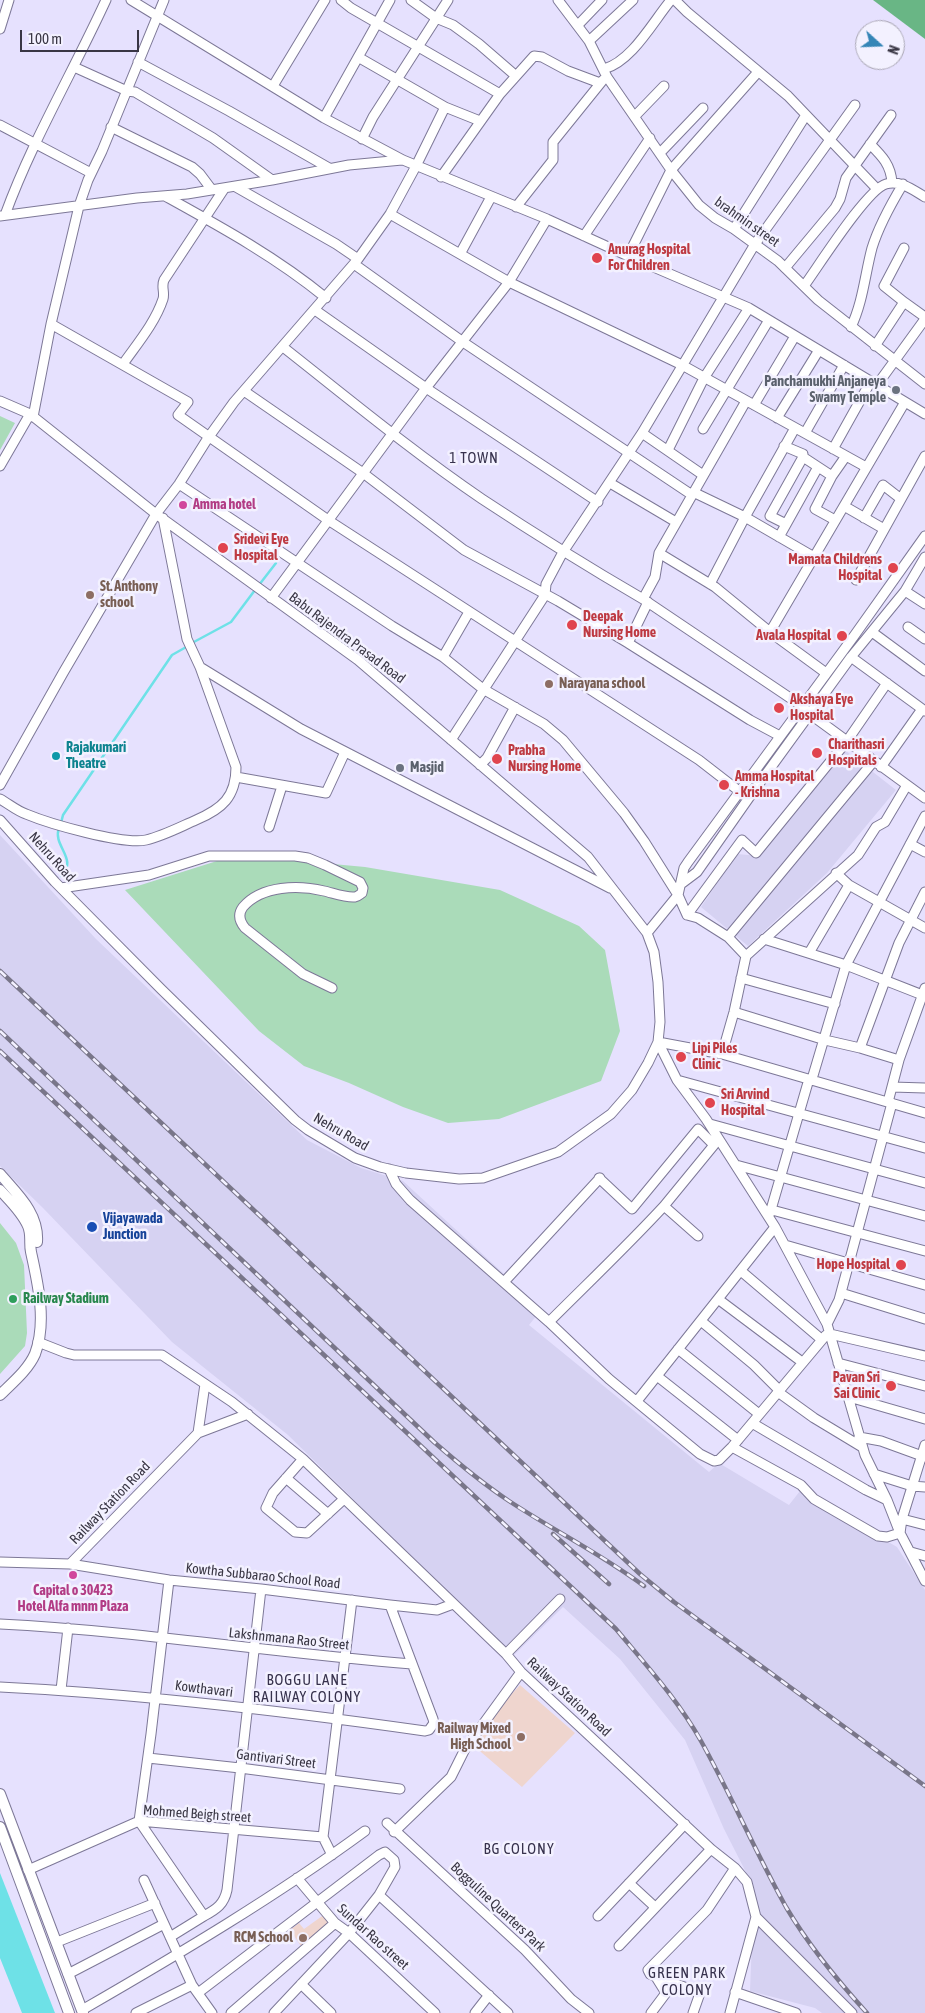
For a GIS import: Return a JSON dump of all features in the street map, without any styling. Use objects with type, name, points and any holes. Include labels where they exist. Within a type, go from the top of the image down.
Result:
[{"type":"main road","points":[[0,1174],[32,1213],[38,1240],[34,1260]]},
{"type":"main road","points":[[0,1190],[22,1214],[29,1228],[32,1238],[31,1252],[34,1260],[41,1309],[38,1342],[31,1362],[0,1395]]},
{"type":"main road","points":[[0,1794],[82,2011]]},
{"type":"main road","points":[[0,1826],[69,2013]]},
{"type":"street","points":[[0,29],[9,0]]},
{"type":"street","points":[[3,216],[106,0]]},
{"type":"street","points":[[132,0],[324,118],[362,139],[441,177],[547,219],[749,308],[925,414]]},
{"type":"street","points":[[0,466],[31,415],[79,206],[164,0]]},
{"type":"street","points":[[273,86],[324,0]]},
{"type":"street","points":[[341,0],[376,23],[500,94]]},
{"type":"street","points":[[324,118],[390,0]]},
{"type":"street","points":[[411,0],[436,18],[453,25],[479,44],[516,76]]},
{"type":"street","points":[[362,139],[373,117],[448,0]]},
{"type":"street","name":"brahmin street","points":[[558,0],[567,4],[589,41],[604,76],[635,116],[670,170],[700,205],[715,218],[755,244],[851,327],[925,384]]},
{"type":"street","points":[[578,25],[602,0]]},
{"type":"street","points":[[589,41],[633,0]]},
{"type":"street","points":[[516,207],[553,160],[553,142],[604,76],[630,54],[671,0]]},
{"type":"street","points":[[675,0],[788,96],[877,189]]},
{"type":"street","points":[[441,177],[500,94],[530,59],[537,55],[568,71],[604,76]]},
{"type":"street","points":[[358,57],[445,107],[480,121]]},
{"type":"street","points":[[138,62],[230,111],[329,168]]},
{"type":"street","points":[[74,67],[127,91],[135,92],[213,138],[272,180]]},
{"type":"street","points":[[628,256],[670,170],[758,72]]},
{"type":"street","points":[[635,116],[664,86]]},
{"type":"street","points":[[451,740],[545,595],[546,584],[563,552],[598,502],[642,433],[755,244],[828,139],[855,105]]},
{"type":"street","points":[[0,784],[63,672],[208,438],[244,391],[356,262],[390,214],[445,107]]},
{"type":"street","points":[[660,153],[703,108]]},
{"type":"street","points":[[734,229],[806,115]]},
{"type":"street","points":[[785,268],[835,208],[840,199],[844,184],[891,116]]},
{"type":"street","points":[[0,125],[91,173]]},
{"type":"street","points":[[110,128],[192,167],[212,190]]},
{"type":"street","points":[[584,236],[650,138]]},
{"type":"street","points":[[870,144],[891,171],[892,183]]},
{"type":"street","points":[[3,216],[236,187],[329,168],[403,160]]},
{"type":"street","points":[[804,286],[860,208],[877,189],[884,184],[903,184],[925,197]]},
{"type":"street","points":[[851,327],[860,306],[861,293],[873,246],[888,210],[903,184]]},
{"type":"street","points":[[236,187],[336,244],[356,262],[463,342],[693,493],[745,517],[814,557]]},
{"type":"street","points":[[123,364],[156,315],[163,298],[162,286],[164,280],[224,188]]},
{"type":"street","points":[[165,196],[261,250],[326,298]]},
{"type":"street","points":[[460,254],[491,197]]},
{"type":"street","points":[[390,214],[509,282],[682,365],[866,467]]},
{"type":"street","points":[[271,598],[426,388],[509,282],[547,219]]},
{"type":"street","points":[[833,449],[874,383],[894,360],[925,318],[884,286],[904,248]]},
{"type":"street","points":[[875,346],[904,302]]},
{"type":"street","points":[[668,450],[704,378],[749,308]]},
{"type":"street","points":[[315,310],[426,388],[598,502]]},
{"type":"street","points":[[703,429],[769,320]]},
{"type":"street","points":[[51,324],[188,402],[178,415],[208,438],[328,520],[699,760],[739,792]]},
{"type":"street","points":[[628,643],[655,576],[659,553],[703,475],[795,336]]},
{"type":"street","points":[[283,347],[392,434],[481,498],[563,552],[645,601],[802,706],[874,762],[925,798]]},
{"type":"street","points":[[778,418],[819,350]]},
{"type":"street","points":[[805,433],[844,365]]},
{"type":"street","points":[[244,391],[363,473],[464,550],[628,643],[750,720],[780,736]]},
{"type":"street","name":"Babu Rajendra Prasad Road","points":[[0,401],[31,415],[160,516],[358,660],[588,857],[647,933]]},
{"type":"street","points":[[770,632],[904,402]]},
{"type":"street","points":[[710,584],[795,428]]},
{"type":"street","points":[[642,433],[703,475]]},
{"type":"street","points":[[784,446],[803,454],[803,457],[832,476]]},
{"type":"street","points":[[835,520],[815,509],[832,476],[846,456]]},
{"type":"street","points":[[856,580],[925,456]]},
{"type":"street","points":[[786,524],[770,516],[803,457]]},
{"type":"street","points":[[779,537],[818,467]]},
{"type":"street","points":[[610,483],[676,522]]},
{"type":"street","points":[[179,484],[392,626],[443,657],[483,689],[544,724],[563,740],[624,813],[678,895],[687,915]]},
{"type":"street","points":[[864,518],[883,485],[901,498]]},
{"type":"street","points":[[844,506],[884,529]]},
{"type":"street","points":[[0,799],[26,814],[50,822],[102,836],[131,841],[145,840],[208,815],[224,805],[236,782],[236,767],[200,667],[187,639],[160,516]]},
{"type":"street","points":[[647,933],[678,895],[684,868],[688,862],[925,536]]},
{"type":"street","points":[[659,553],[710,584],[770,632],[826,673]]},
{"type":"street","points":[[680,884],[697,872],[851,657],[905,591],[924,561]]},
{"type":"street","points":[[905,591],[925,604]]},
{"type":"street","points":[[443,657],[469,612]]},
{"type":"street","points":[[908,627],[925,639]]},
{"type":"street","points":[[872,632],[925,671]]},
{"type":"street","points":[[851,657],[924,710],[882,767]]},
{"type":"street","points":[[200,667],[301,729],[615,890]]},
{"type":"street","points":[[687,915],[742,840],[756,853],[847,741],[887,684]]},
{"type":"street","points":[[480,765],[487,758],[516,707]]},
{"type":"street","points":[[236,777],[326,793],[345,752]]},
{"type":"street","points":[[728,937],[874,762]]},
{"type":"street","points":[[722,1054],[734,1012],[746,956],[858,855],[876,827],[885,822],[907,785]]},
{"type":"street","points":[[269,828],[282,786]]},
{"type":"street","points":[[770,1213],[810,1079],[825,1040],[846,965],[925,816]]},
{"type":"street","name":"Nehru Road","points":[[0,820],[60,888],[161,990],[295,1120],[355,1158],[389,1169],[459,1179],[483,1178],[558,1152],[611,1114],[632,1090],[658,1042],[660,1022],[658,982],[654,952],[647,933]]},
{"type":"street","points":[[910,844],[925,852]]},
{"type":"street","points":[[60,888],[149,875],[217,855],[295,856],[308,858],[360,882],[363,888],[362,893],[354,897],[306,888],[273,890],[258,896],[243,907],[239,916],[240,922],[294,968],[332,988]]},
{"type":"street","points":[[836,873],[849,885],[925,928]]},
{"type":"street","points":[[810,954],[849,885]]},
{"type":"street","points":[[860,1048],[899,943],[925,892]]},
{"type":"street","points":[[687,915],[698,918],[728,937],[746,956]]},
{"type":"street","points":[[764,939],[846,965],[924,993],[899,1060],[892,1087],[884,1137],[841,1293],[827,1324]]},
{"type":"street","points":[[741,978],[835,1004]]},
{"type":"street","points":[[734,1012],[899,1060]]},
{"type":"street","points":[[658,1042],[722,1054],[925,1113]]},
{"type":"street","points":[[658,1042],[677,1080],[710,1124],[770,1213],[775,1227],[827,1324],[862,1447],[900,1533],[925,1581]]},
{"type":"street","points":[[677,1080],[925,1148]]},
{"type":"street","points":[[892,1087],[925,1088]]},
{"type":"street","points":[[710,1124],[925,1183]]},
{"type":"street","points":[[504,1282],[600,1178],[632,1209],[698,1130],[714,1145],[664,1206],[626,1248],[607,1263],[550,1322]]},
{"type":"street","points":[[736,1165],[925,1216]]},
{"type":"street","points":[[389,1169],[396,1184],[410,1200],[550,1322],[609,1379],[700,1454],[714,1461],[719,1460],[735,1443],[821,1339],[830,1334],[925,1356]]},
{"type":"street","points":[[664,1206],[698,1236]]},
{"type":"street","points":[[770,1213],[858,1232],[925,1251]]},
{"type":"street","points":[[637,1401],[775,1227]]},
{"type":"street","points":[[785,1245],[925,1285]]},
{"type":"street","points":[[741,1271],[821,1339]]},
{"type":"street","points":[[841,1293],[925,1318]]},
{"type":"street","points":[[718,1299],[802,1362]]},
{"type":"street","points":[[701,1322],[754,1365],[779,1391],[814,1418],[862,1447]]},
{"type":"street","name":"Railway Station Road","points":[[38,1342],[66,1354],[74,1355],[162,1355],[248,1414],[303,1459],[506,1654],[521,1672],[711,1849],[735,1868],[747,1882],[756,1918]]},
{"type":"street","points":[[678,1349],[760,1414]]},
{"type":"street","points":[[838,1363],[925,1386]]},
{"type":"street","points":[[657,1376],[735,1443],[801,1485],[814,1499],[878,1536],[887,1537],[900,1533]]},
{"type":"street","points":[[198,1433],[205,1384]]},
{"type":"street","points":[[849,1397],[925,1419]]},
{"type":"street","name":"Railway Station Road","points":[[0,1562],[70,1564],[198,1433],[248,1414]]},
{"type":"street","points":[[752,1423],[866,1490],[887,1500]]},
{"type":"street","points":[[859,1437],[881,1441],[923,1457]]},
{"type":"street","points":[[900,1533],[902,1519],[923,1457],[925,1445]]},
{"type":"street","points":[[303,1459],[273,1493],[266,1508],[295,1532],[307,1533],[344,1499]]},
{"type":"street","points":[[874,1474],[912,1486],[925,1487]]},
{"type":"street","points":[[286,1478],[328,1514]]},
{"type":"street","points":[[902,1519],[925,1525]]},
{"type":"street","points":[[911,1552],[925,1556]]},
{"type":"street","name":"Kowtha Subbarao School Road","points":[[70,1564],[169,1580],[437,1610],[453,1604]]},
{"type":"street","points":[[169,1580],[156,1697],[139,1821],[204,1916]]},
{"type":"street","points":[[170,1937],[219,1908],[225,1900],[261,1589]]},
{"type":"street","points":[[506,1654],[560,1599]]},
{"type":"street","points":[[332,1855],[324,1838],[352,1600]]},
{"type":"street","points":[[390,1605],[412,1664]]},
{"type":"street","name":"Lakshnmana Rao Street","points":[[0,1624],[68,1628],[254,1649],[412,1664]]},
{"type":"street","points":[[61,1690],[68,1628]]},
{"type":"street","name":"Kowthavari","points":[[0,1687],[156,1697],[338,1718],[425,1731],[432,1727],[433,1719],[412,1664]]},
{"type":"street","points":[[394,1832],[451,1777],[464,1749],[521,1672]]},
{"type":"street","name":"Gantivari Street","points":[[148,1758],[331,1779],[400,1789]]},
{"type":"street","name":"Mohmed Beigh street","points":[[28,1870],[139,1821],[324,1838]]},
{"type":"street","name":"Bogguline Quarters Park","points":[[387,1823],[394,1832],[525,1950],[571,1999],[589,2013]]},
{"type":"street","points":[[598,1916],[685,1824]]},
{"type":"street","points":[[82,2011],[178,1954],[332,1855],[364,1831]]},
{"type":"street","points":[[619,1946],[711,1849]]},
{"type":"street","points":[[198,1993],[316,1902],[385,1852],[394,1860],[395,1867],[379,1895],[349,1933],[274,2013]]},
{"type":"street","points":[[693,2013],[699,1996],[697,1992],[650,1974],[648,1970],[707,1910],[735,1868]]},
{"type":"street","name":"Sundar Rao street","points":[[296,1878],[335,1923],[349,1933],[435,2013]]},
{"type":"street","points":[[144,1880],[192,1984],[208,2012]]},
{"type":"street","points":[[629,1883],[655,1907]]},
{"type":"street","points":[[379,1895],[508,2013]]},
{"type":"street","points":[[57,1942],[155,1903]]},
{"type":"street","points":[[730,2013],[756,1918],[852,2013]]},
{"type":"street","points":[[231,2013],[335,1923]]},
{"type":"street","points":[[68,1974],[164,1924]]},
{"type":"street","points":[[651,2013],[666,1993],[656,1976]]},
{"type":"street","points":[[136,2013],[192,1984]]},
{"type":"street","points":[[301,1984],[330,2013]]},
{"type":"street","points":[[735,1992],[796,2013]]},
{"type":"street","points":[[475,2013],[489,1996]]},
{"type":"shaded area","points":[[873,0],[925,0],[925,39],[905,24],[905,20],[900,20]]},
{"type":"shaded area","points":[[0,416],[15,423],[0,450]]},
{"type":"shaded area","points":[[846,751],[896,790],[827,873],[748,946],[701,907],[737,854],[759,856]]},
{"type":"shaded area","points":[[0,835],[96,939],[307,1140],[361,1168],[403,1181],[542,1309],[529,1325],[709,1472],[719,1463],[789,1505],[800,1491],[897,1547],[925,1590],[925,2013],[822,2013],[815,2008],[750,1991],[754,1888],[724,1829],[685,1740],[620,1659],[563,1607],[513,1656],[288,1435],[172,1342],[0,1166]]},
{"type":"shaded area","points":[[236,855],[365,867],[500,890],[579,926],[605,950],[620,1031],[601,1081],[499,1119],[448,1123],[403,1107],[349,1083],[304,1066],[259,1031],[125,890]]},
{"type":"shaded area","name":"Railway Stadium","points":[[0,1223],[16,1243],[24,1265],[27,1333],[25,1346],[0,1374]]},
{"type":"shaded area","name":"Railway Mixed High School","points":[[520,1685],[575,1733],[522,1787],[468,1741]]},
{"type":"shaded area","points":[[0,1873],[55,2013],[22,2013],[0,1958]]},
{"type":"shaded area","name":"RCM School","points":[[325,1914],[331,1923],[301,1946],[290,1930],[299,1923],[304,1929]]},
{"type":"waterway","points":[[259,585],[276,563]]},
{"type":"waterway","points":[[192,643],[231,622],[255,590]]},
{"type":"waterway","points":[[61,823],[63,815],[172,655],[188,646]]},
{"type":"waterway","points":[[59,828],[59,841],[67,864],[66,870],[61,876]]},
{"type":"railway","points":[[0,971],[640,1574],[674,1602],[925,1786]]},
{"type":"railway","points":[[0,1031],[443,1450],[509,1501],[611,1563],[644,1586]]},
{"type":"railway","points":[[0,1051],[616,1629],[661,1683],[692,1726],[712,1761],[786,1907],[824,1962],[867,2013]]},
{"type":"railway","points":[[553,1534],[609,1584]]},
{"type":"place","name":"Anurag Hospital For Children","points":[[597,258]]},
{"type":"place","name":"Panchamukhi Anjaneya Swamy Temple","points":[[896,390]]},
{"type":"place","name":"Amma hotel","points":[[183,505]]},
{"type":"place","name":"Sridevi Eye Hospital","points":[[223,548]]},
{"type":"place","name":"Mamata Childrens Hospital","points":[[893,568]]},
{"type":"place","name":"St. Anthony school","points":[[90,595]]},
{"type":"place","name":"Deepak Nursing Home","points":[[572,625]]},
{"type":"place","name":"Avala Hospital","points":[[842,636]]},
{"type":"place","name":"Narayana school","points":[[549,684]]},
{"type":"place","name":"Akshaya Eye Hospital","points":[[779,708]]},
{"type":"place","name":"Charithasri Hospitals","points":[[817,753]]},
{"type":"place","name":"Rajakumari Theatre","points":[[56,756]]},
{"type":"place","name":"Prabha Nursing Home","points":[[497,759]]},
{"type":"place","name":"Masjid","points":[[400,768]]},
{"type":"place","name":"Amma Hospital - Krishna","points":[[724,785]]},
{"type":"place","name":"Lipi Piles Clinic","points":[[681,1057]]},
{"type":"place","name":"Sri Arvind Hospital","points":[[710,1103]]},
{"type":"place","name":"Vijayawada Junction","points":[[92,1227]]},
{"type":"place","name":"Hope Hospital","points":[[901,1265]]},
{"type":"place","name":"Railway Stadium","points":[[13,1299]]},
{"type":"place","name":"Pavan Sri Sai Clinic","points":[[891,1386]]},
{"type":"place","name":"Capital o 30423 Hotel Alfa mnm Plaza","points":[[73,1575]]},
{"type":"place","name":"Railway Mixed High School","points":[[521,1737]]},
{"type":"place","name":"RCM School","points":[[303,1938]]},
{"type":"district","name":"1 TOWN","points":[[474,458]]},
{"type":"district","name":"BOGGU LANE RAILWAY COLONY","points":[[307,1688]]},
{"type":"district","name":"BG COLONY","points":[[519,1849]]},
{"type":"district","name":"GREEN PARK COLONY","points":[[687,1982]]}]
